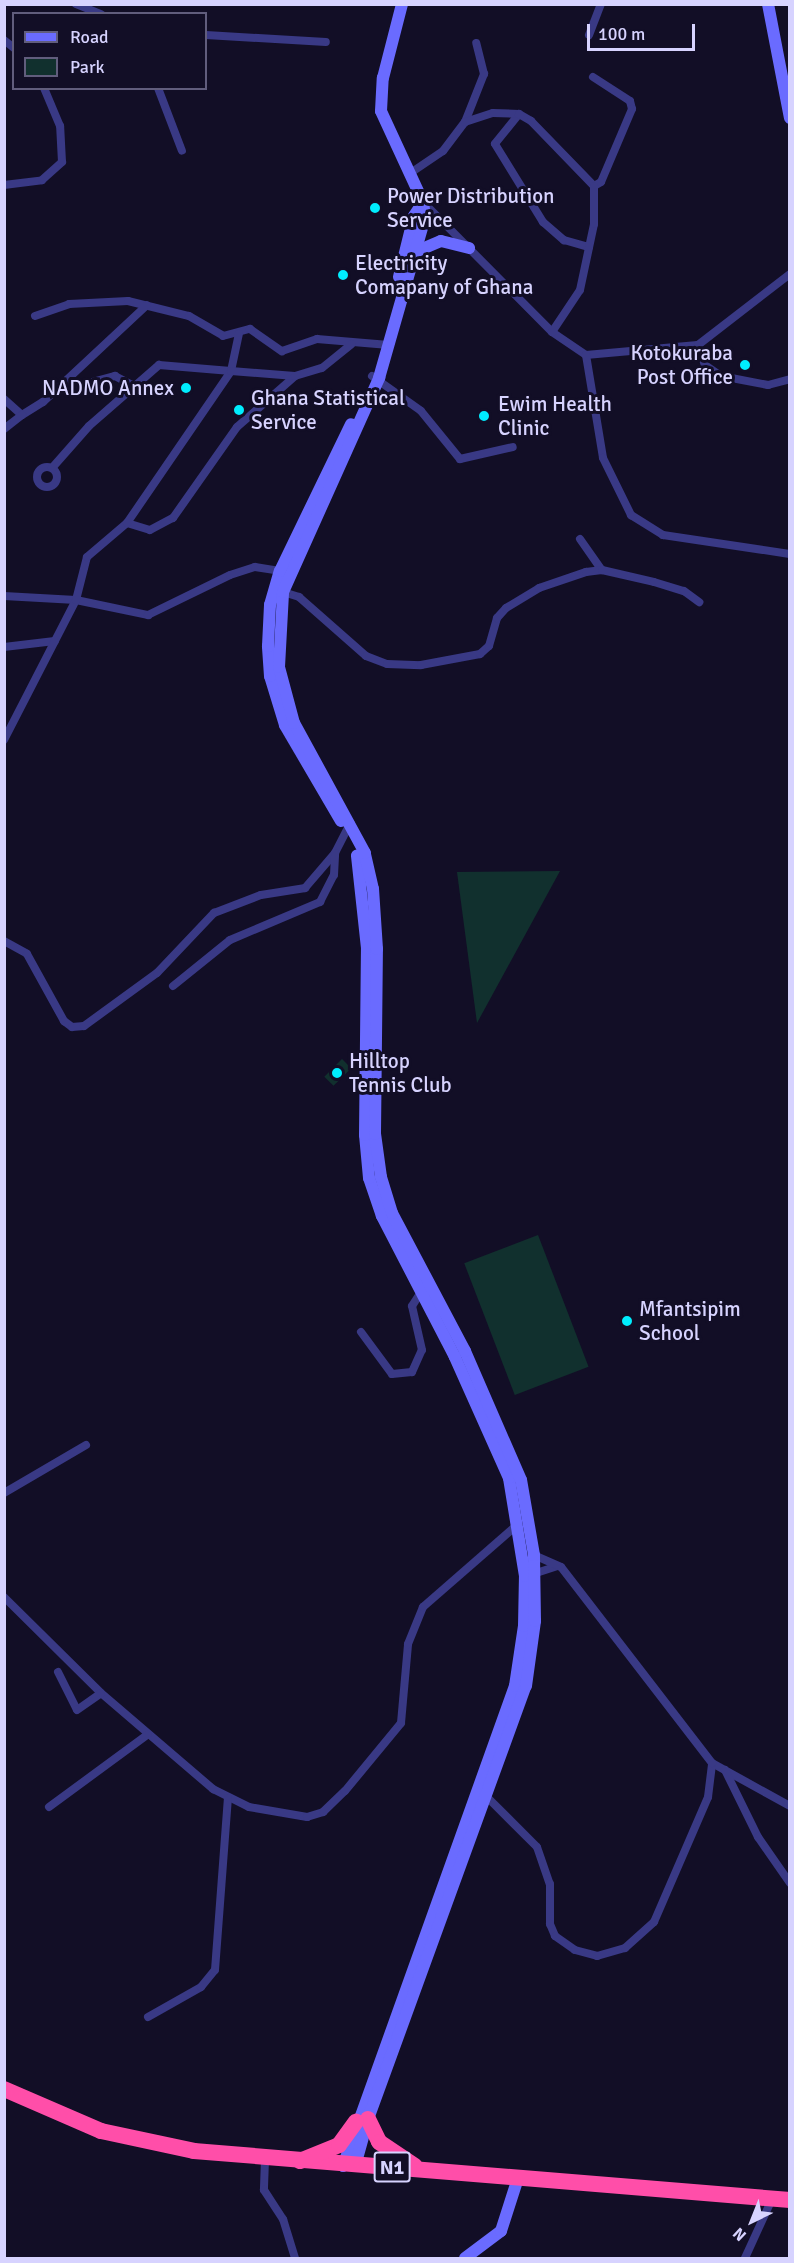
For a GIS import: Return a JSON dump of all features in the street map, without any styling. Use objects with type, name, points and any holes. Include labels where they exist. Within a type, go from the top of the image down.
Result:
[{"type":"highway","name":"N1","points":[[4,2089],[55,2115],[160,2146],[265,2159],[421,2169],[789,2200]]},
{"type":"highway","points":[[300,2161],[339,2145],[362,2120],[391,2153],[421,2169]]},
{"type":"street","points":[[76,4],[96,12]]},
{"type":"street","points":[[402,4],[380,100],[409,174],[423,202],[552,332],[586,355],[698,345],[789,274]]},
{"type":"street","points":[[589,36],[601,4]]},
{"type":"street","points":[[768,4],[789,118]]},
{"type":"street","points":[[207,35],[326,42]]},
{"type":"street","points":[[409,174],[443,151],[465,122],[483,74],[476,43]]},
{"type":"street","points":[[593,77],[630,101],[632,109],[601,182],[594,186]]},
{"type":"street","points":[[4,185],[42,180],[62,162],[60,126],[45,90]]},
{"type":"street","points":[[160,90],[182,151]]},
{"type":"street","points":[[465,122],[493,113],[519,114],[531,121],[594,186],[589,247],[580,290],[552,332]]},
{"type":"street","points":[[519,114],[495,144],[543,222],[564,240],[589,247]]},
{"type":"street","points":[[385,344],[425,218],[423,202]]},
{"type":"street","points":[[349,2166],[362,2120],[483,1792],[528,1680],[530,1575],[534,1555],[497,1420],[392,1213],[381,1177],[375,1134],[373,889],[365,853],[305,746],[288,706],[278,647],[283,592],[376,377],[414,216],[423,202]]},
{"type":"street","points":[[415,252],[441,241],[469,248]]},
{"type":"street","points":[[35,316],[69,304],[99,301],[147,305],[189,316],[223,336],[239,334],[250,329],[282,351],[317,339],[352,344],[385,344]]},
{"type":"street","points":[[4,429],[59,391],[147,305]]},
{"type":"street","points":[[4,740],[76,600],[87,556],[127,523],[231,371],[239,334]]},
{"type":"street","points":[[52,468],[134,386],[165,363],[295,376],[322,368],[352,344]]},
{"type":"street","points":[[698,345],[705,365],[721,376],[768,385],[789,379]]},
{"type":"street","points":[[586,355],[603,458],[632,514],[663,535],[789,554]]},
{"type":"street","points":[[59,391],[105,376],[124,379],[134,386]]},
{"type":"street","points":[[127,523],[150,530],[168,522],[237,427],[295,376]]},
{"type":"street","points":[[376,377],[425,416],[460,459],[513,447]]},
{"type":"street","points":[[376,377],[280,570],[268,620],[273,690],[296,749],[348,825],[361,870],[365,908],[369,1178],[421,1292],[455,1357],[517,1488],[519,1524],[530,1575]]},
{"type":"street","points":[[4,399],[22,415]]},
{"type":"street","points":[[580,539],[602,570]]},
{"type":"street","points":[[4,596],[76,600],[147,615],[255,567],[280,570]]},
{"type":"street","points":[[283,592],[299,597],[366,656],[387,664],[421,665],[480,654],[489,646],[497,618],[513,602],[562,579],[602,570],[678,588],[699,602]]},
{"type":"street","points":[[4,648],[55,641]]},
{"type":"street","points":[[4,941],[27,954],[64,1021],[72,1027],[84,1026],[157,973],[214,913],[261,895],[305,888],[334,853],[348,825]]},
{"type":"street","points":[[173,986],[230,940],[320,902],[334,875],[334,853]]},
{"type":"street","points":[[361,1332],[392,1374],[412,1372],[422,1350],[412,1306],[421,1292]]},
{"type":"street","points":[[4,1493],[86,1445]]},
{"type":"street","points":[[4,1597],[147,1735],[228,1798],[273,1814],[298,1817],[323,1812],[384,1749],[401,1723],[408,1644],[418,1614],[519,1524]]},
{"type":"street","points":[[534,1555],[558,1566],[712,1763],[789,1806]]},
{"type":"street","points":[[530,1575],[558,1566]]},
{"type":"street","points":[[58,1672],[77,1710],[101,1693]]},
{"type":"street","points":[[49,1807],[147,1735]]},
{"type":"street","points":[[483,1792],[537,1847],[550,1884],[550,1924],[555,1936],[575,1950],[611,1954],[638,1939],[654,1922],[708,1797],[712,1763]]},
{"type":"street","points":[[725,1770],[758,1837],[789,1883]]},
{"type":"street","points":[[148,2017],[201,1987],[215,1970],[228,1798]]},
{"type":"street","points":[[265,2159],[264,2190],[284,2219],[296,2259]]},
{"type":"street","points":[[465,2259],[501,2231],[518,2178]]},
{"type":"street","points":[[745,2259],[772,2199]]},
{"type":"green space","points":[[560,871],[477,1023],[457,872]]},
{"type":"green space","name":"Hilltop Tennis Club","points":[[342,1059],[351,1068],[334,1086],[324,1077]]},
{"type":"green space","points":[[538,1235],[589,1367],[515,1395],[464,1263]]},
{"type":"place","name":"Power Distribution Service","points":[[375,208]]},
{"type":"place","name":"Electricity Comapany of Ghana","points":[[343,275]]},
{"type":"place","name":"Kotokuraba Post Office","points":[[745,365]]},
{"type":"place","name":"NADMO Annex","points":[[186,388]]},
{"type":"place","name":"Ghana Statistical Service","points":[[239,410]]},
{"type":"place","name":"Ewim Health Clinic","points":[[484,416]]},
{"type":"place","name":"Hilltop Tennis Club","points":[[337,1073]]},
{"type":"place","name":"Mfantsipim School","points":[[627,1321]]}]
